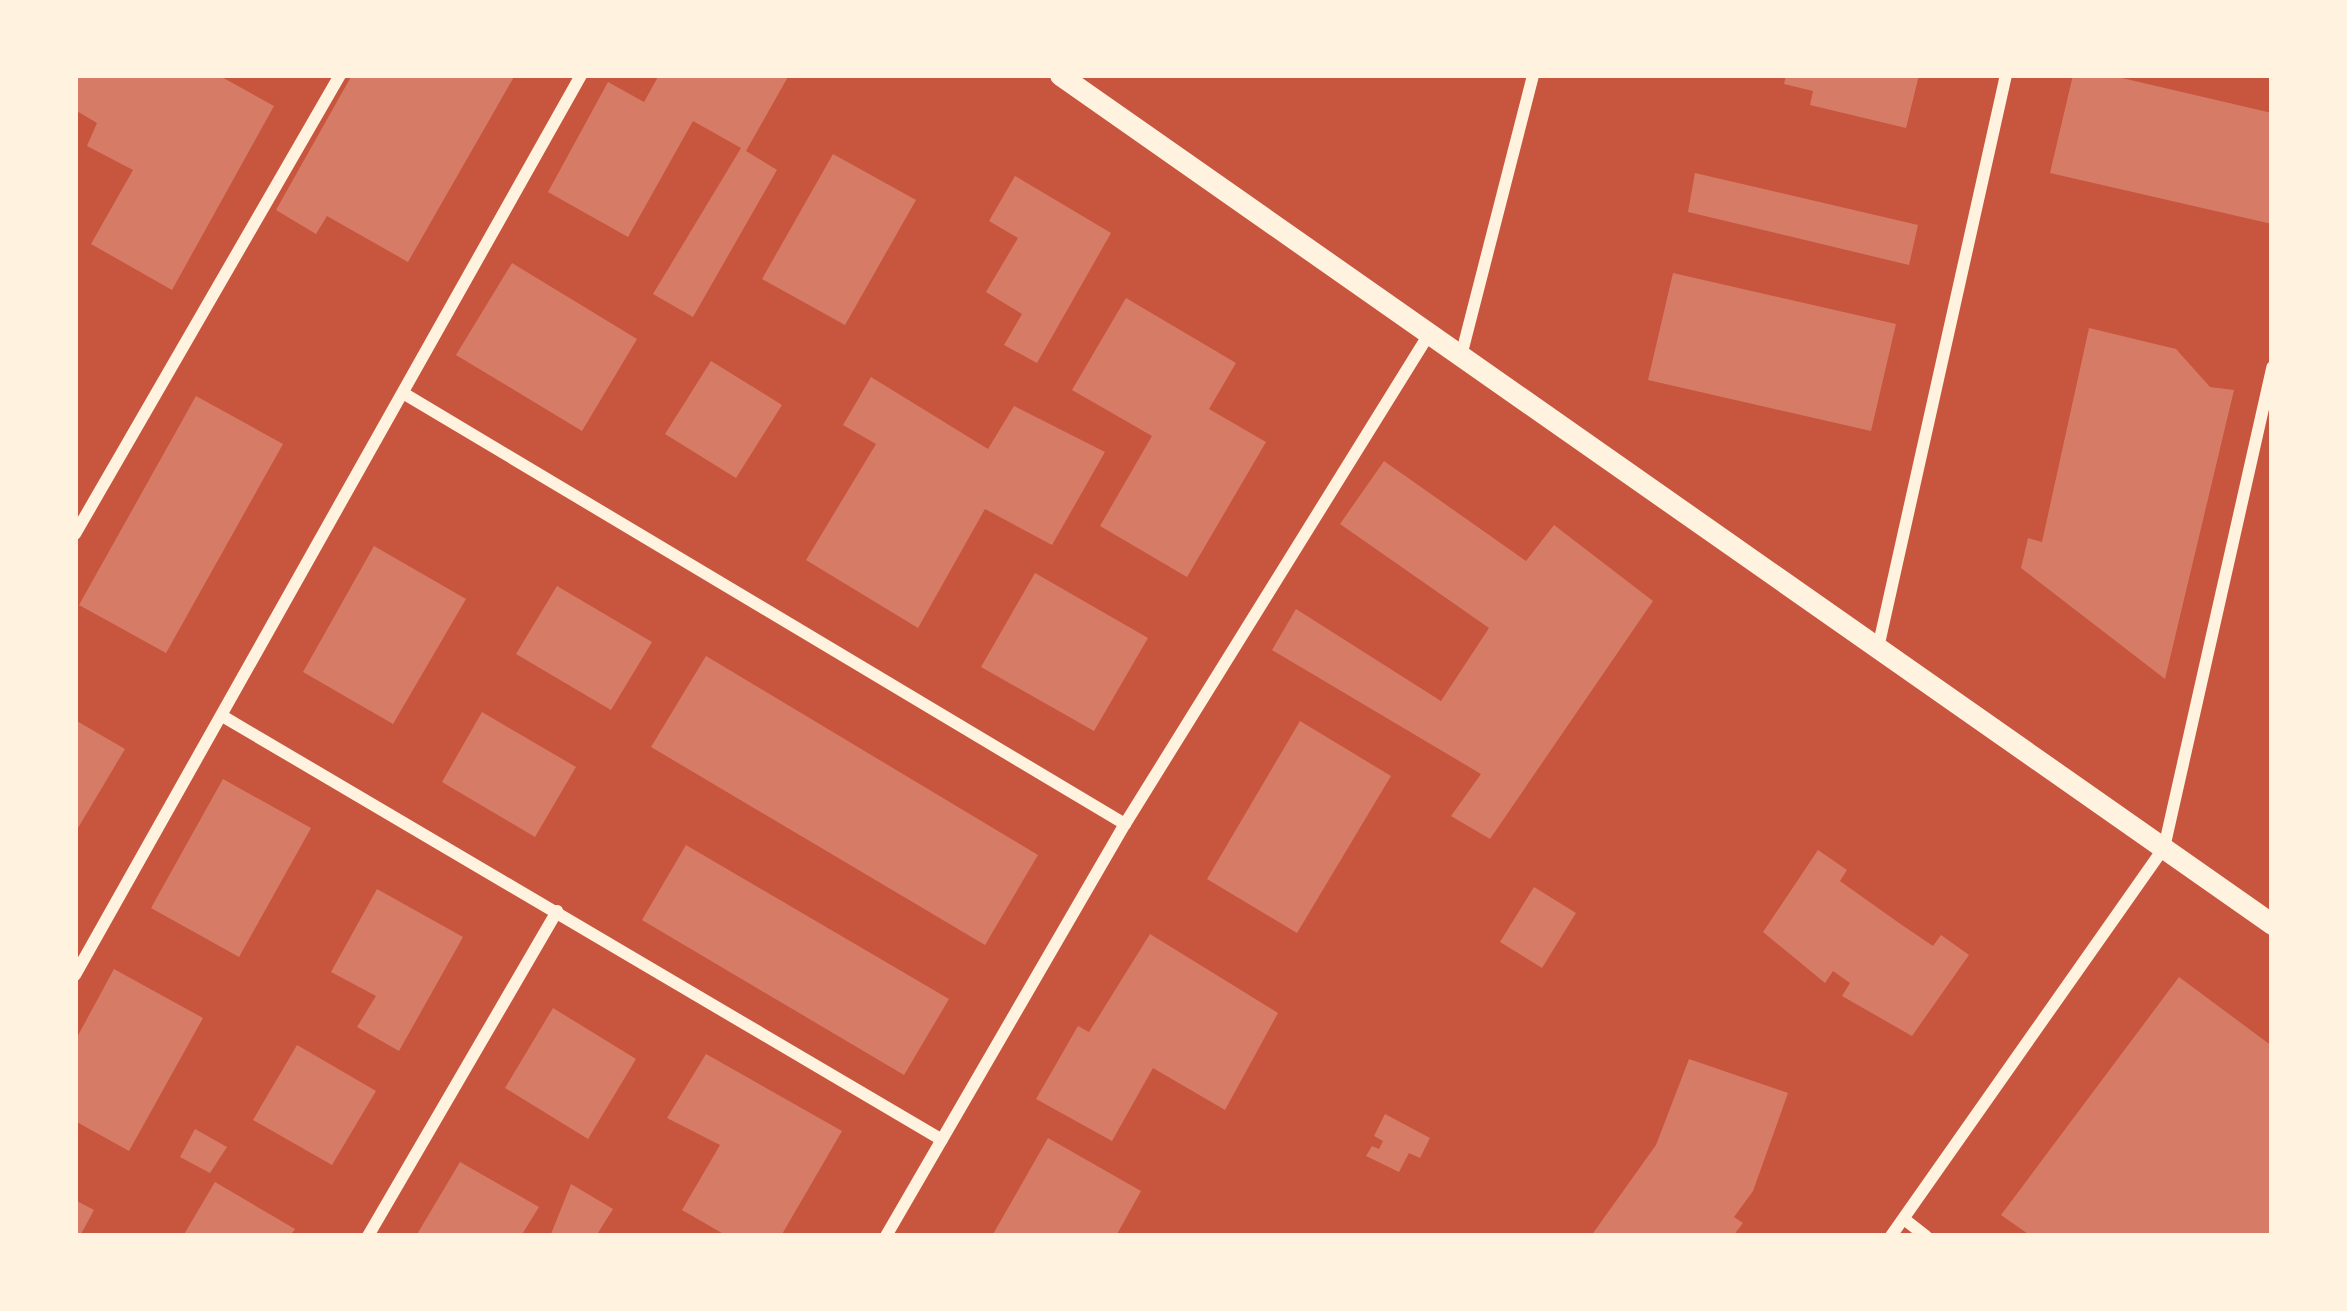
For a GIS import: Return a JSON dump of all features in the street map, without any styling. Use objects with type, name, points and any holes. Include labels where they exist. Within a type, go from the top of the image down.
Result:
[{"type":"street","points":[[75,534],[340,75]]},
{"type":"street","points":[[75,975],[224,717],[580,75]]},
{"type":"street","points":[[1060,75],[2272,924]]},
{"type":"street","points":[[1460,358],[1532,75]]},
{"type":"street","points":[[1878,650],[2006,75]]},
{"type":"street","points":[[886,1236],[1125,824],[1429,334]]},
{"type":"street","points":[[1891,1236],[2164,848],[2272,367]]},
{"type":"street","points":[[403,393],[1125,824]]},
{"type":"street","points":[[224,717],[943,1140]]},
{"type":"street","points":[[368,1236],[557,911]]},
{"type":"street","points":[[1904,1220],[1926,1236]]},
{"type":"building","points":[[75,75],[218,75],[274,106],[172,290],[91,244],[133,170],[87,146],[97,123],[75,110]]},
{"type":"building","points":[[352,75],[515,75],[408,262],[327,216],[316,234],[276,210]]},
{"type":"building","points":[[659,75],[789,75],[746,151],[777,170],[693,317],[653,294],[741,148],[693,121],[628,237],[548,192],[608,82],[644,102]]},
{"type":"building","points":[[1786,75],[1919,75],[1906,128],[1810,105],[1813,91],[1784,84]]},
{"type":"building","points":[[2073,75],[2109,75],[2272,113],[2272,224],[2050,173]]},
{"type":"building","points":[[833,154],[916,200],[845,325],[762,279]]},
{"type":"building","points":[[1695,173],[1918,225],[1909,265],[1688,212]]},
{"type":"building","points":[[1015,176],[1111,233],[1037,363],[1004,345],[1022,314],[986,292],[1018,238],[989,221]]},
{"type":"building","points":[[512,263],[637,339],[582,431],[456,355]]},
{"type":"building","points":[[1673,273],[1896,324],[1871,431],[1648,380]]},
{"type":"building","points":[[1126,298],[1236,363],[1209,409],[1266,442],[1187,577],[1100,526],[1152,436],[1072,390]]},
{"type":"building","points":[[2089,328],[2176,349],[2210,387],[2234,390],[2165,679],[2021,568],[2028,538],[2042,542]]},
{"type":"building","points":[[711,361],[782,405],[736,478],[665,434]]},
{"type":"building","points":[[871,377],[988,449],[1014,406],[1105,452],[1052,545],[985,509],[918,628],[806,560],[876,444],[843,425]]},
{"type":"building","points":[[196,396],[283,444],[166,653],[79,605]]},
{"type":"building","points":[[1384,461],[1526,561],[1554,525],[1653,601],[1490,839],[1451,816],[1481,774],[1272,650],[1296,609],[1441,701],[1489,628],[1340,524]]},
{"type":"building","points":[[374,546],[466,599],[393,724],[303,672]]},
{"type":"building","points":[[1035,573],[1148,638],[1094,731],[981,667]]},
{"type":"building","points":[[557,586],[652,642],[611,710],[516,654]]},
{"type":"building","points":[[706,656],[1038,855],[985,945],[651,747]]},
{"type":"building","points":[[482,712],[576,767],[535,837],[442,782]]},
{"type":"building","points":[[75,720],[125,749],[75,833]]},
{"type":"building","points":[[1300,721],[1391,776],[1297,933],[1207,879]]},
{"type":"building","points":[[223,779],[311,828],[239,957],[151,908]]},
{"type":"building","points":[[686,845],[949,999],[904,1075],[642,920]]},
{"type":"building","points":[[1818,850],[1847,870],[1840,881],[1899,923],[1933,946],[1941,935],[1969,955],[1912,1036],[1842,996],[1850,983],[1833,971],[1825,983],[1763,932]]},
{"type":"building","points":[[1534,887],[1576,913],[1542,968],[1500,942]]},
{"type":"building","points":[[377,889],[463,937],[399,1051],[357,1027],[376,996],[331,972]]},
{"type":"building","points":[[1150,934],[1278,1013],[1225,1110],[1153,1068],[1112,1141],[1036,1099],[1078,1026],[1089,1032]]},
{"type":"building","points":[[114,969],[203,1018],[129,1151],[75,1121],[75,1041]]},
{"type":"building","points":[[2179,977],[2272,1046],[2272,1236],[2031,1236],[2001,1215]]},
{"type":"building","points":[[553,1008],[636,1059],[588,1139],[505,1088]]},
{"type":"building","points":[[297,1045],[376,1091],[332,1165],[253,1120]]},
{"type":"building","points":[[706,1054],[842,1131],[781,1236],[727,1236],[682,1210],[720,1145],[667,1118]]},
{"type":"building","points":[[1689,1059],[1788,1093],[1753,1191],[1734,1217],[1743,1223],[1733,1236],[1591,1236],[1656,1145]]},
{"type":"building","points":[[1385,1114],[1430,1138],[1420,1158],[1409,1153],[1399,1172],[1366,1156],[1383,1141],[1374,1136]]},
{"type":"building","points":[[195,1129],[227,1147],[210,1173],[180,1157]]},
{"type":"building","points":[[1048,1138],[1141,1191],[1116,1236],[992,1236]]},
{"type":"building","points":[[460,1162],[539,1207],[521,1236],[416,1236]]},
{"type":"building","points":[[215,1182],[295,1229],[290,1236],[183,1236]]},
{"type":"building","points":[[571,1184],[613,1209],[596,1236],[551,1234]]},
{"type":"building","points":[[75,1200],[94,1210],[80,1236],[75,1236]]}]
